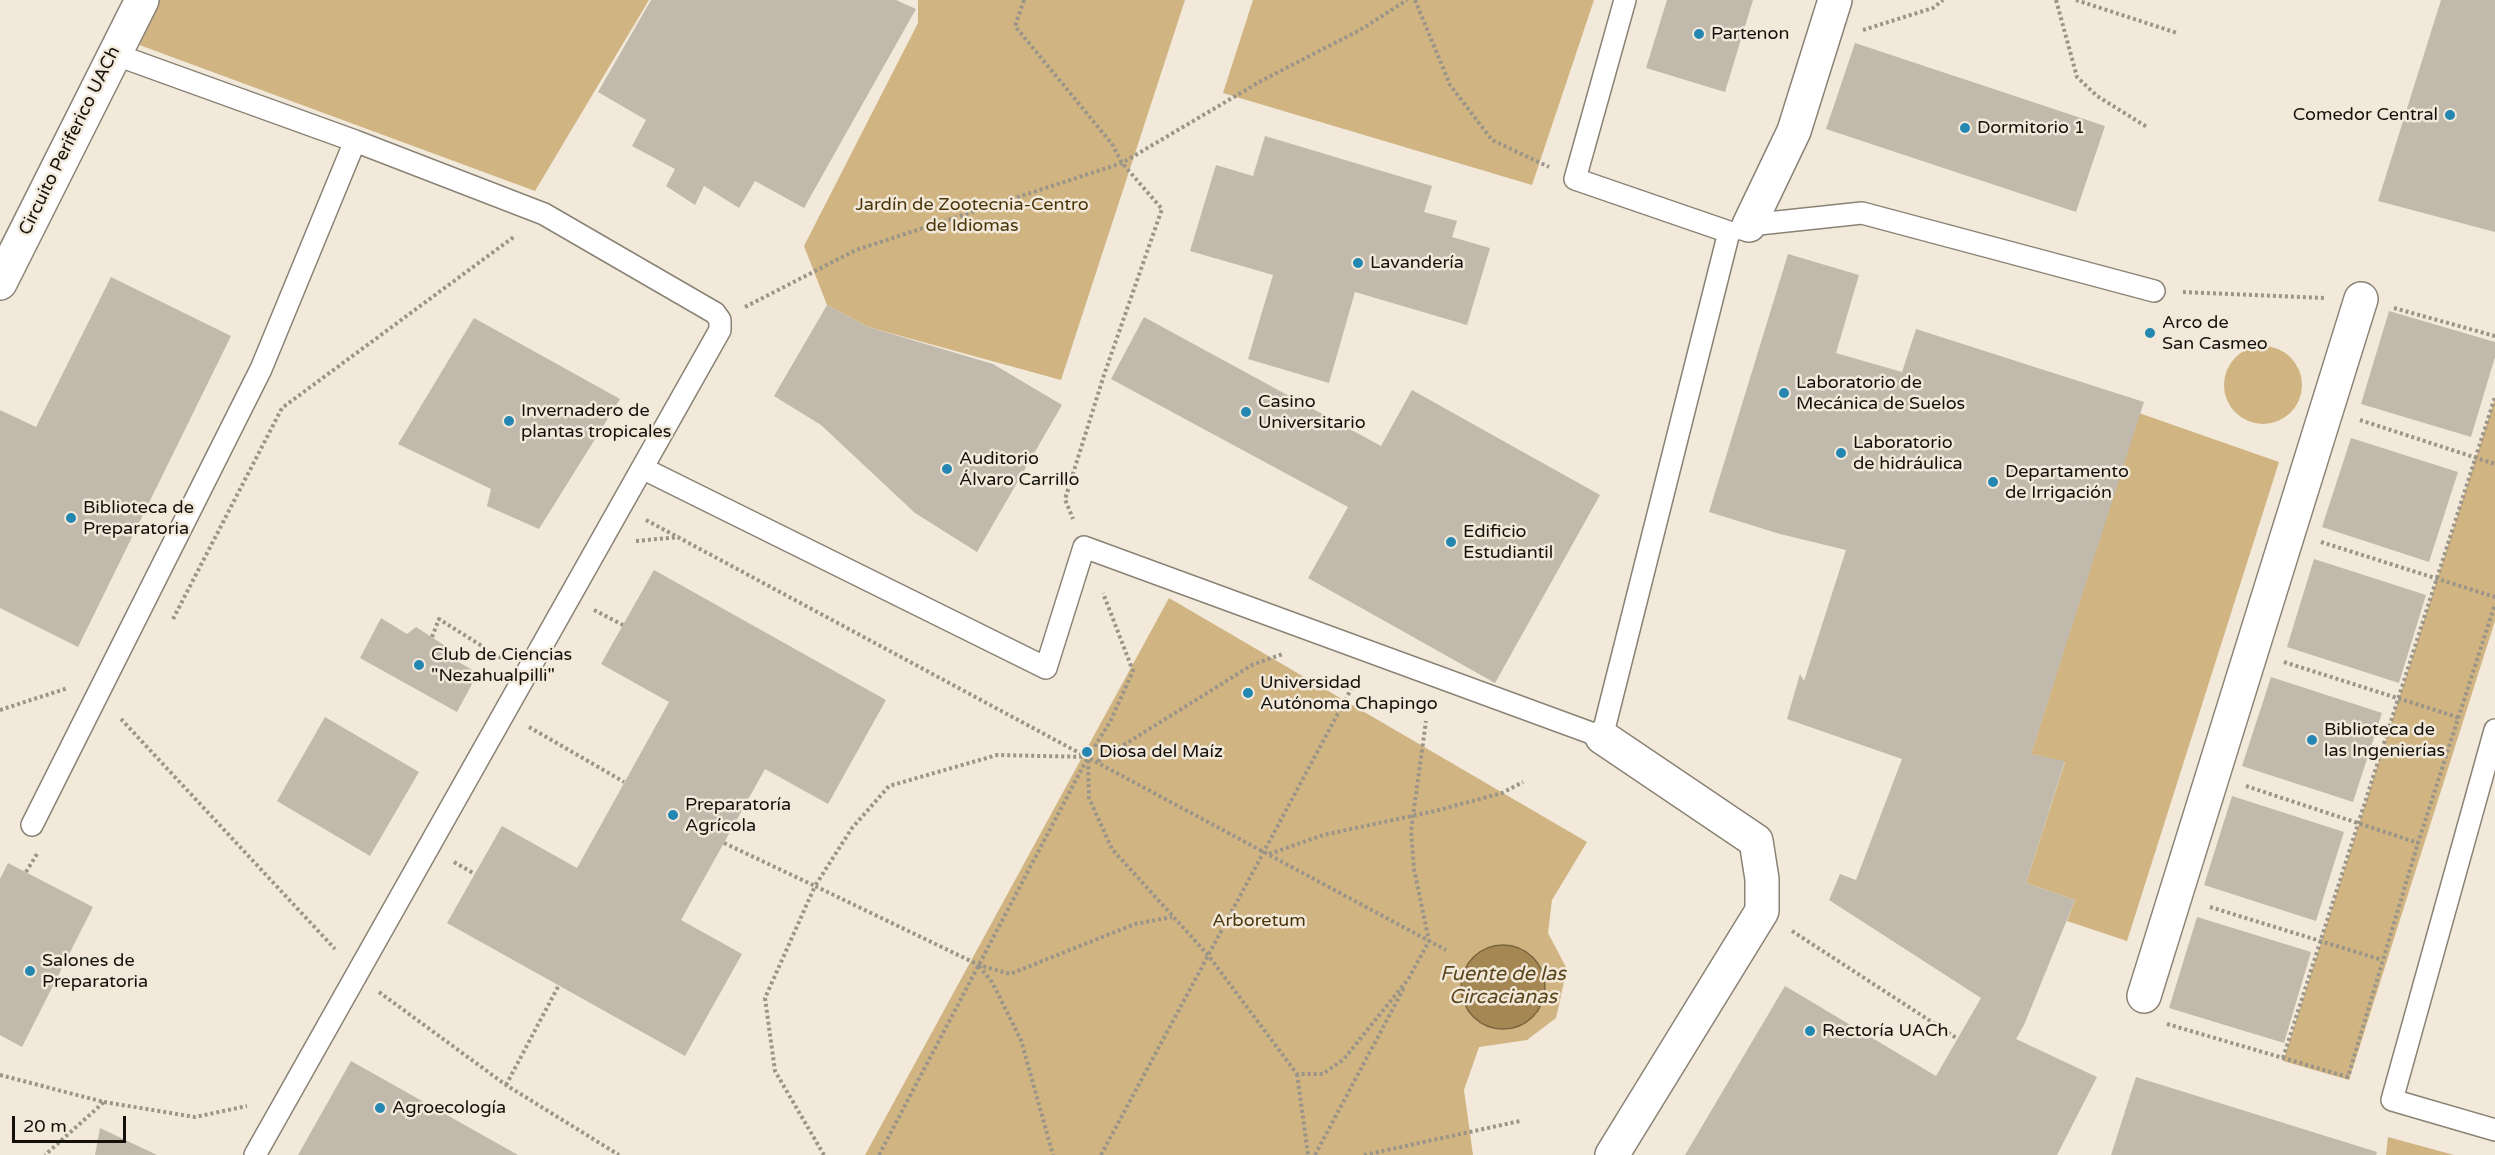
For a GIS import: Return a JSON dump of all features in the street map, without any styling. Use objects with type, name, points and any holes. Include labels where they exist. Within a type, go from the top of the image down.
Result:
[{"type":"street","name":"Circuito Periferico UACh","points":[[0,283],[142,0]]},
{"type":"street","points":[[1739,229],[1794,131],[1835,0]]},
{"type":"street","points":[[2144,996],[2361,299]]},
{"type":"street","points":[[1602,736],[1756,841],[1762,879],[1762,911],[1612,1155]]},
{"type":"lane","points":[[1625,0],[1575,179],[1739,229],[1862,213],[2154,291]]},
{"type":"lane","points":[[114,54],[355,141],[544,214],[715,313],[720,320],[720,330],[255,1155]]},
{"type":"lane","points":[[32,825],[261,369],[355,141]]},
{"type":"lane","points":[[642,468],[1046,668],[1084,547],[1602,736],[1739,229]]},
{"type":"lane","points":[[2495,730],[2392,1100],[2495,1130]]},
{"type":"path","points":[[879,1155],[1088,757],[1110,722],[1133,671],[1065,498],[1104,375],[1162,209],[1122,164],[1112,144],[1015,26],[1024,0]]},
{"type":"path","points":[[720,320],[856,250],[1122,164],[1261,81],[1360,30],[1407,0]]},
{"type":"path","points":[[1414,0],[1450,85],[1492,140],[1575,179]]},
{"type":"path","points":[[1821,39],[1834,39],[1933,8],[1943,0]]},
{"type":"path","points":[[2055,0],[2077,76],[2097,96],[2147,127]]},
{"type":"path","points":[[2076,0],[2177,33]]},
{"type":"path","points":[[170,625],[282,408],[544,214]]},
{"type":"path","points":[[2154,291],[2361,299],[2495,336]]},
{"type":"path","points":[[2283,1058],[2495,397]]},
{"type":"path","points":[[2328,410],[2495,464]]},
{"type":"path","points":[[621,507],[1446,950]]},
{"type":"path","points":[[2289,531],[2495,597]]},
{"type":"path","points":[[635,541],[680,537]]},
{"type":"path","points":[[2144,996],[2153,1020],[2348,1077],[2418,843],[2495,604]]},
{"type":"path","points":[[432,637],[439,619],[527,674]]},
{"type":"path","points":[[2252,652],[2459,718]]},
{"type":"path","points":[[1098,762],[1252,665],[1285,653]]},
{"type":"path","points":[[0,710],[107,675]]},
{"type":"path","points":[[1101,1155],[1208,955],[1267,853],[1357,677]]},
{"type":"path","points":[[115,728],[121,718],[368,984],[506,1085],[619,1155]]},
{"type":"path","points":[[1315,1155],[1429,941],[1413,870],[1411,831],[1426,721]]},
{"type":"path","points":[[519,722],[624,782]]},
{"type":"path","points":[[824,1155],[775,1071],[765,998],[815,886],[852,828],[889,786],[997,755],[1088,757]]},
{"type":"path","points":[[1088,757],[1089,798],[1113,849],[1208,955],[1297,1074],[1308,1155]]},
{"type":"path","points":[[2213,776],[2418,843]]},
{"type":"path","points":[[1267,853],[1323,835],[1502,794],[1523,782]]},
{"type":"path","points":[[724,843],[979,965],[1010,974],[1135,924],[1172,917]]},
{"type":"path","points":[[26,872],[38,853]]},
{"type":"path","points":[[2175,896],[2382,960]]},
{"type":"path","points":[[1762,911],[1958,1039]]},
{"type":"path","points":[[979,965],[992,982],[1021,1040],[1053,1155]]},
{"type":"path","points":[[1297,1074],[1323,1074],[1344,1059],[1409,978]]},
{"type":"path","points":[[506,1085],[559,985]]},
{"type":"path","points":[[0,1075],[104,1102],[195,1117],[287,1098]]},
{"type":"path","points":[[45,1155],[104,1102]]},
{"type":"path","points":[[1364,1155],[1520,1121]]},
{"type":"green space","points":[[157,0],[649,0],[535,191],[134,43]]},
{"type":"green space","name":"Jardín de Zootecnia-Centro de Idiomas","points":[[918,0],[1185,0],[1061,380],[868,327],[827,305],[804,246],[918,23]]},
{"type":"green space","points":[[1253,0],[1594,0],[1532,185],[1223,93]]},
{"type":"green space","points":[[2263,346],[2278,349],[2291,357],[2299,370],[2302,385],[2299,400],[2291,413],[2278,421],[2263,424],[2248,421],[2235,413],[2227,400],[2224,385],[2227,370],[2235,357],[2248,349]]},
{"type":"green space","points":[[2495,398],[2495,621],[2349,1080],[2283,1061]]},
{"type":"green space","points":[[2139,413],[2279,462],[2127,941],[2067,921],[2075,900],[2026,883],[2065,762],[2031,754]]},
{"type":"green space","name":"Arboretum","points":[[1169,598],[1587,842],[1552,900],[1548,933],[1567,969],[1556,1018],[1527,1040],[1479,1047],[1464,1090],[1473,1155],[865,1155]]},
{"type":"green space","points":[[2388,1137],[2454,1155],[2386,1155]]},
{"type":"water","name":"Fuente de las Circacianas","points":[[1495,945],[1511,945],[1527,952],[1538,963],[1545,979],[1542,1003],[1533,1017],[1511,1029],[1495,1029],[1479,1022],[1468,1011],[1461,995],[1461,979],[1468,963],[1479,952]]},
{"type":"building","points":[[651,0],[896,0],[916,9],[804,208],[755,181],[739,208],[704,186],[695,205],[666,186],[675,169],[632,146],[646,120],[598,92]]},
{"type":"building","name":"Partenon","points":[[1667,0],[1753,0],[1725,92],[1646,68]]},
{"type":"building","name":"Comedor Central","points":[[2441,0],[2495,0],[2495,232],[2378,201]]},
{"type":"building","name":"Dormitorio 1","points":[[1855,43],[2105,126],[2076,212],[1826,129]]},
{"type":"building","name":"Lavandería","points":[[1265,136],[1432,186],[1424,212],[1457,221],[1452,237],[1490,248],[1467,325],[1355,292],[1329,383],[1248,359],[1273,275],[1190,251],[1216,165],[1253,176]]},
{"type":"building","points":[[1788,254],[1859,275],[1836,353],[1902,372],[1916,329],[2144,402],[2031,754],[2065,761],[2026,883],[2075,900],[2024,1025],[2016,1039],[2097,1077],[2057,1155],[1685,1155],[1785,986],[1936,1076],[1981,998],[1829,900],[1840,874],[1856,880],[1902,759],[1787,719],[1800,674],[1804,681],[1846,550],[1780,534],[1709,512]]},
{"type":"building","name":"Biblioteca de Preparatoria","points":[[111,277],[231,336],[78,647],[0,608],[0,410],[36,427]]},
{"type":"building","name":"Auditorio Álvaro Carrillo","points":[[827,305],[868,327],[993,364],[1062,405],[977,552],[915,513],[821,425],[774,396]]},
{"type":"building","points":[[2389,311],[2495,342],[2495,357],[2471,437],[2361,404]]},
{"type":"building","name":"Edificio Estudiantil","points":[[1144,317],[1381,446],[1412,390],[1600,495],[1495,683],[1308,578],[1348,507],[1111,379]]},
{"type":"building","name":"Invernadero de plantas tropicales","points":[[474,318],[620,399],[539,529],[487,506],[491,489],[398,444]]},
{"type":"building","points":[[2351,438],[2458,472],[2429,562],[2322,527]]},
{"type":"building","points":[[2314,559],[2426,595],[2399,683],[2287,647]]},
{"type":"building","name":"Preparatoría Agrícola","points":[[654,570],[886,700],[828,804],[765,769],[681,920],[742,954],[685,1056],[447,923],[502,826],[577,868],[669,702],[601,664]]},
{"type":"building","name":"Club de Ciencias \"Nezahualpilli\"","points":[[381,618],[407,634],[416,627],[447,647],[446,655],[478,673],[457,712],[360,658]]},
{"type":"building","name":"Biblioteca de las Ingenierías","points":[[2271,677],[2382,713],[2353,802],[2242,766]]},
{"type":"building","points":[[325,717],[419,772],[370,856],[277,801]]},
{"type":"building","points":[[2232,796],[2344,832],[2316,921],[2204,885]]},
{"type":"building","name":"Salones de Preparatoria","points":[[8,863],[93,907],[22,1047],[0,1035],[0,879]]},
{"type":"building","points":[[2197,917],[2311,952],[2284,1043],[2169,1008]]},
{"type":"building","name":"Agroecología","points":[[351,1061],[518,1155],[298,1155]]},
{"type":"building","points":[[2136,1077],[2377,1152],[2376,1155],[2111,1155]]},
{"type":"building","points":[[100,1128],[157,1155],[95,1155]]},
{"type":"place","name":"Partenon","points":[[1699,34]]},
{"type":"place","name":"Comedor Central","points":[[2450,115]]},
{"type":"place","name":"Dormitorio 1","points":[[1965,128]]},
{"type":"place","name":"Lavandería","points":[[1358,263]]},
{"type":"place","name":"Arco de San Casmeo","points":[[2150,333]]},
{"type":"place","name":"Laboratorio de Mecánica de Suelos","points":[[1784,393]]},
{"type":"place","name":"Casino Universitario","points":[[1246,412]]},
{"type":"place","name":"Invernadero de plantas tropicales","points":[[509,421]]},
{"type":"place","name":"Laboratorio de hidráulica","points":[[1841,453]]},
{"type":"place","name":"Auditorio Álvaro Carrillo","points":[[947,469]]},
{"type":"place","name":"Departamento de Irrigación","points":[[1993,482]]},
{"type":"place","name":"Biblioteca de Preparatoria","points":[[71,518]]},
{"type":"place","name":"Edificio Estudiantil","points":[[1451,542]]},
{"type":"place","name":"Club de Ciencias \"Nezahualpilli\"","points":[[419,665]]},
{"type":"place","name":"Universidad Autónoma Chapingo","points":[[1248,693]]},
{"type":"place","name":"Biblioteca de las Ingenierías","points":[[2312,740]]},
{"type":"place","name":"Diosa del Maíz","points":[[1087,752]]},
{"type":"place","name":"Preparatoría Agrícola","points":[[673,815]]},
{"type":"place","name":"Salones de Preparatoria","points":[[30,971]]},
{"type":"place","name":"Rectoría UACh","points":[[1810,1031]]},
{"type":"place","name":"Agroecología","points":[[380,1108]]}]
